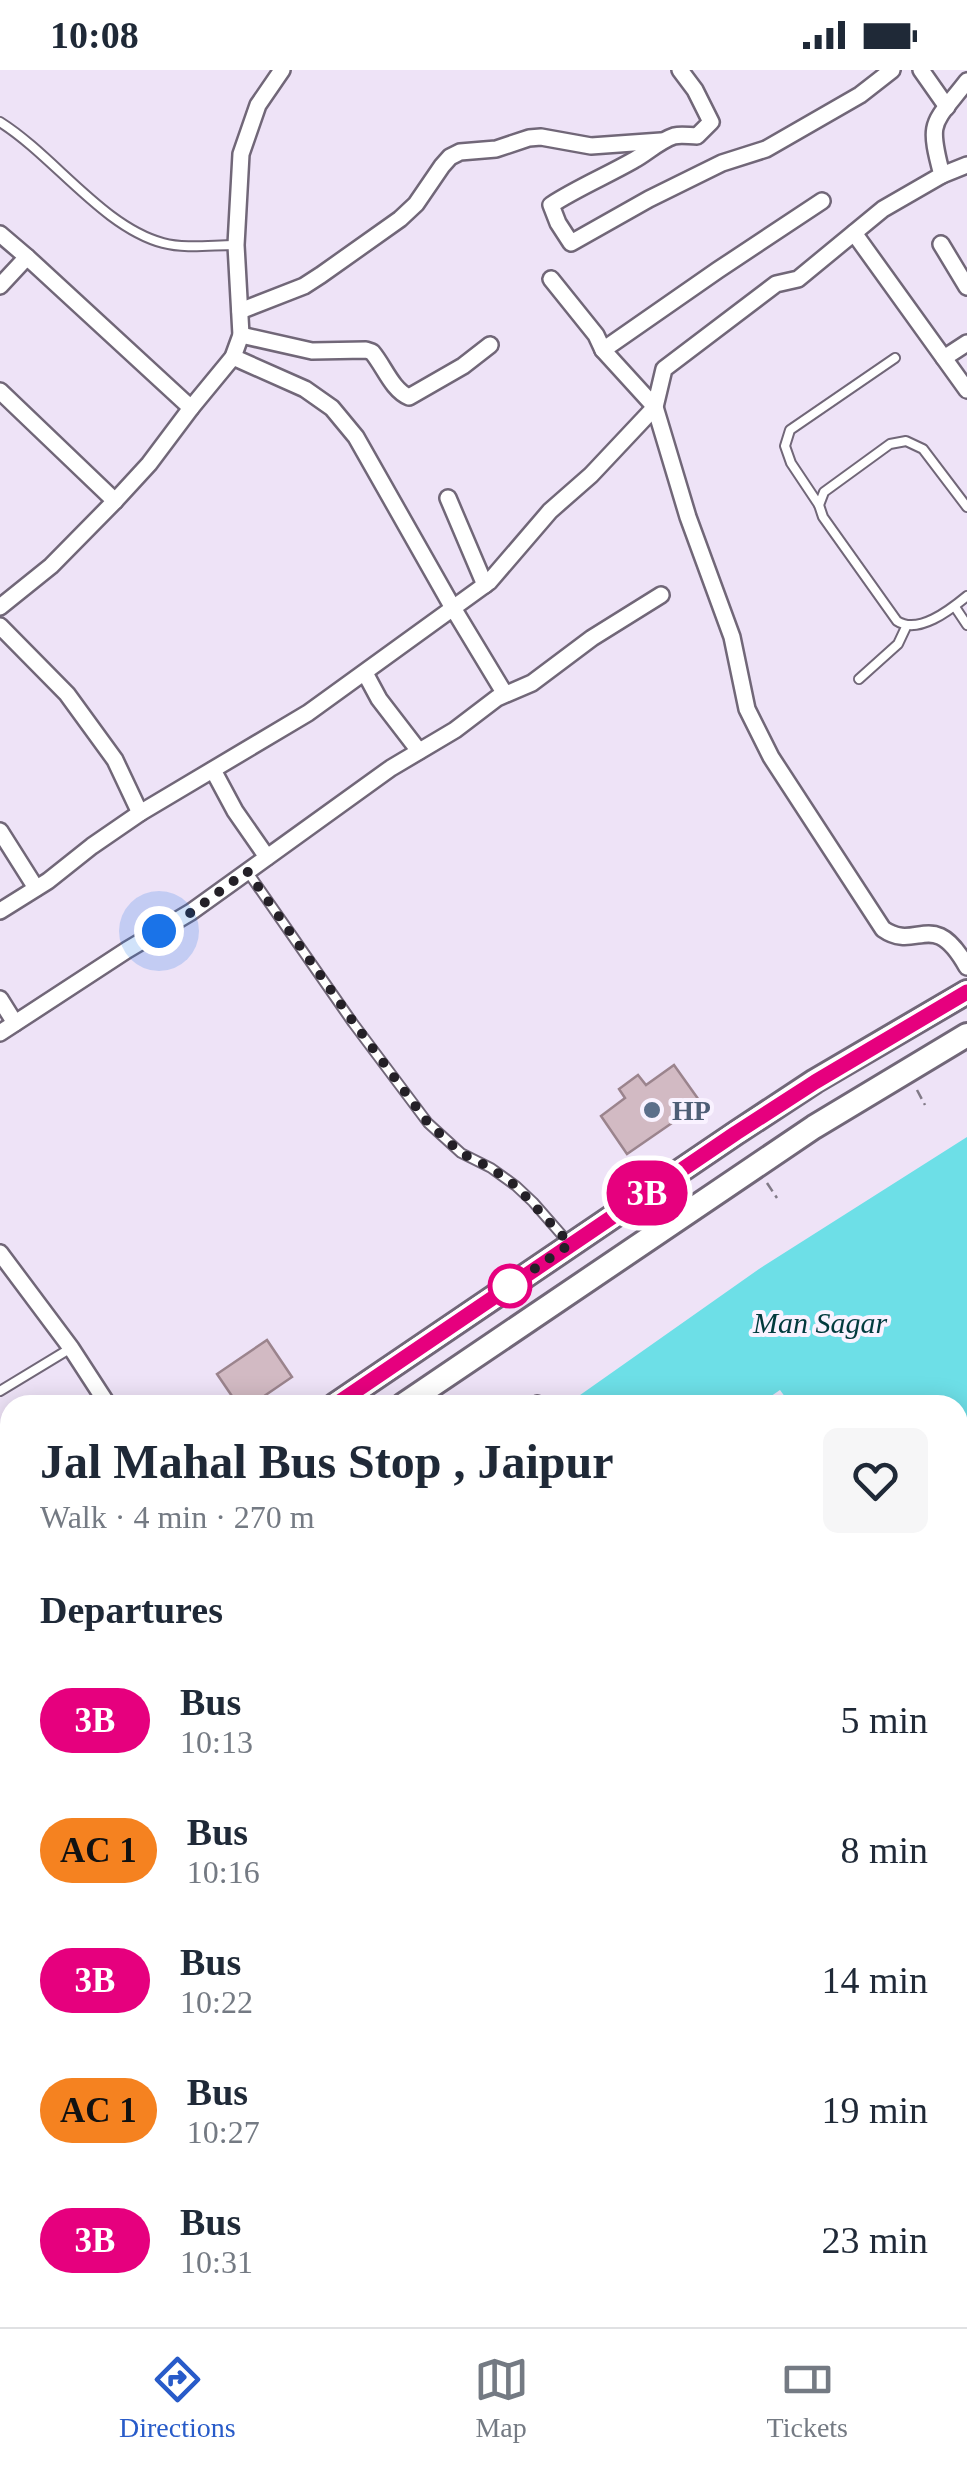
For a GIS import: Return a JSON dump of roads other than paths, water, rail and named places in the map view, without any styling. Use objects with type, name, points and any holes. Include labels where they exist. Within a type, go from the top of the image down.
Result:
[{"type":"main road","points":[[349,1395],[815,1082],[967,992]]},
{"type":"main road","points":[[418,1395],[814,1126],[967,1035]]},
{"type":"main road","points":[[597,1226],[618,1259]]},
{"type":"street","points":[[0,607],[51,566],[115,502],[234,357],[242,336],[236,245],[241,154],[258,106],[282,70]]},
{"type":"street","points":[[240,311],[322,276],[400,219],[416,204],[450,157],[460,152],[496,149],[541,137],[591,146],[663,140],[679,134],[698,136],[710,122],[680,70]]},
{"type":"street","points":[[663,140],[647,153],[576,188],[551,205],[572,244],[634,207],[722,163],[766,149],[860,94],[892,70]]},
{"type":"street","points":[[921,70],[947,107]]},
{"type":"street","points":[[942,175],[932,138],[936,120],[967,82]]},
{"type":"street","points":[[0,911],[140,813],[308,713],[485,585],[550,511],[591,475],[656,406],[664,369],[776,284],[798,279],[883,210],[942,175],[967,166]]},
{"type":"street","points":[[603,350],[822,201]]},
{"type":"street","points":[[854,233],[967,390]]},
{"type":"street","points":[[0,234],[191,408]]},
{"type":"street","points":[[941,244],[967,287]]},
{"type":"street","points":[[0,286],[27,257]]},
{"type":"street","points":[[551,279],[596,335],[603,350],[656,406],[688,517],[732,637],[747,709],[771,757],[883,929],[892,936],[927,932],[942,936],[967,968]]},
{"type":"street","points":[[242,336],[312,351],[372,352],[398,391],[410,397],[490,346]]},
{"type":"street","points":[[944,358],[967,342]]},
{"type":"street","points":[[234,357],[304,389],[332,408],[356,437],[506,694]]},
{"type":"street","points":[[0,392],[115,502]]},
{"type":"street","points":[[448,498],[485,585]]},
{"type":"street","points":[[0,582],[14,595]]},
{"type":"street","points":[[0,1033],[192,912],[390,768],[454,730],[497,698],[532,683],[592,638],[661,595]]},
{"type":"street","points":[[0,626],[67,694],[115,760],[140,813]]},
{"type":"street","points":[[365,673],[378,698],[419,751]]},
{"type":"street","points":[[214,770],[235,811],[267,857]]},
{"type":"street","points":[[0,831],[36,888]]},
{"type":"street","points":[[0,999],[16,1023]]},
{"type":"street","points":[[0,1252],[102,1395]]},
{"type":"lane","points":[[0,122],[44,155],[99,206],[138,232],[165,244],[236,245]]},
{"type":"lane","points":[[895,358],[790,430],[785,446],[790,462],[823,517],[897,621],[906,627],[918,626],[967,596]]},
{"type":"lane","points":[[819,505],[824,492],[890,444],[906,441],[923,449],[967,506]]},
{"type":"lane","points":[[954,606],[967,626]]},
{"type":"lane","points":[[859,679],[898,644],[906,627]]},
{"type":"lane","points":[[247,871],[428,1123],[461,1153],[516,1186],[570,1244]]},
{"type":"lane","points":[[0,1390],[71,1348]]},
{"type":"water","name":"Man Sagar","points":[[967,1137],[967,1395],[784,1395],[780,1390],[773,1395],[580,1395],[759,1269]]},
{"type":"place","name":"HP","points":[[652,1110]]}]
